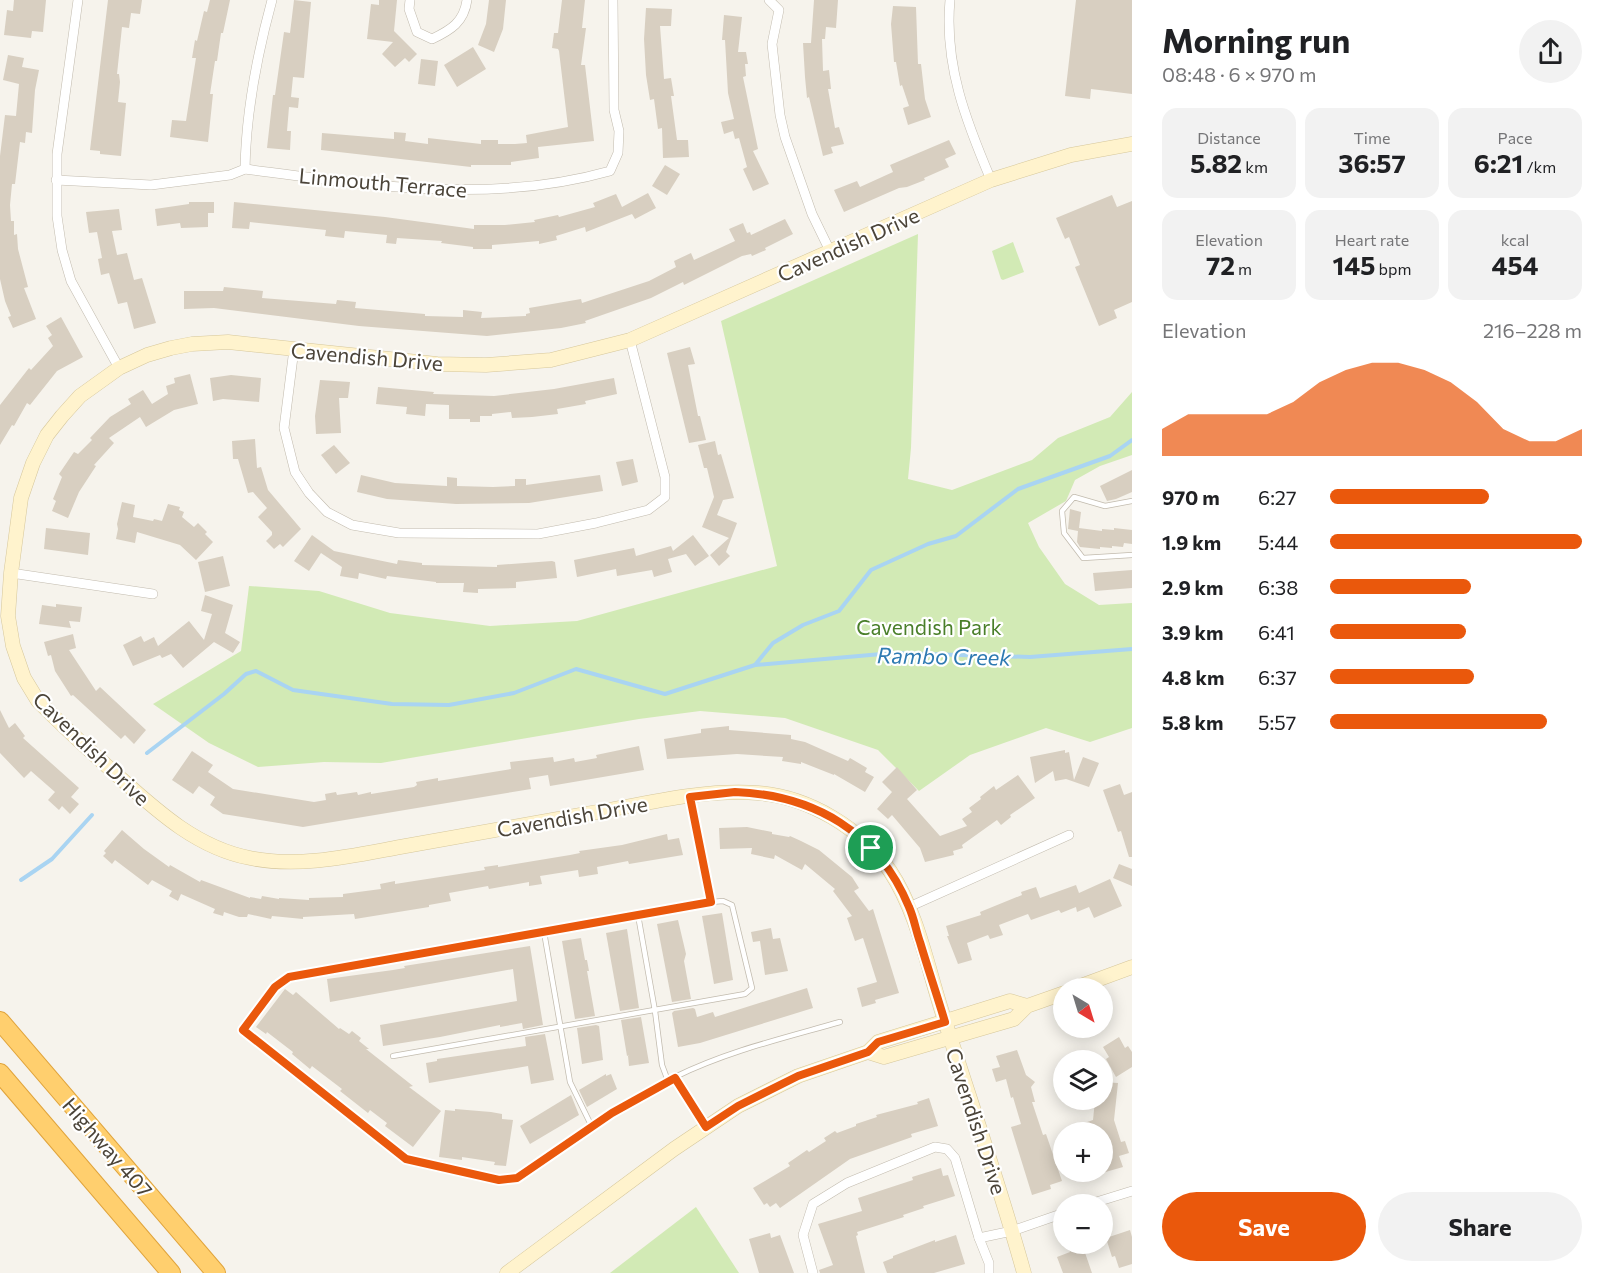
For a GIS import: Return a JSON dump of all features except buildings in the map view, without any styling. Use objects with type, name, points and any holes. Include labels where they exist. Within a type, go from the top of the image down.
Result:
[{"type":"highway","name":"Highway 407","points":[[0,1021],[216,1273]]},
{"type":"highway","name":"Highway 407","points":[[0,1073],[171,1273]]},
{"type":"street","points":[[78,0],[57,154],[57,216],[62,249],[71,281],[119,368]]},
{"type":"street","points":[[245,169],[252,93],[260,46],[272,0]]},
{"type":"street","points":[[410,0],[409,9],[417,32],[432,39],[452,30],[466,9],[467,0]]},
{"type":"street","name":"Linmouth Terrace","points":[[56,180],[151,185],[230,175],[245,169],[408,188],[481,190],[541,186],[610,171],[618,153],[619,131],[614,110],[613,0]]},
{"type":"street","points":[[769,0],[779,10],[772,44],[785,137],[812,214],[830,251]]},
{"type":"street","points":[[950,0],[948,22],[950,54],[956,85],[963,112],[991,180]]},
{"type":"street","name":"Cavendish Drive","points":[[1024,1273],[909,907],[890,870],[851,830],[830,816],[788,798],[761,793],[735,792],[664,800],[350,856],[290,862],[251,858],[223,850],[199,839],[160,814],[38,701],[24,678],[13,646],[8,616],[11,573],[21,498],[33,463],[47,435],[80,396],[119,368],[147,355],[192,344],[228,342],[437,363],[486,365],[551,360],[630,340],[991,180],[1071,155],[1132,144]]},
{"type":"street","points":[[294,349],[285,416],[286,444],[295,472],[309,493],[327,512],[352,525],[399,533],[538,534],[648,510],[664,497],[665,477],[630,340]]},
{"type":"street","points":[[11,573],[153,594]]},
{"type":"street","points":[[909,907],[1069,834]]},
{"type":"street","points":[[1102,978],[1132,967]]},
{"type":"street","points":[[868,1052],[884,1057],[951,1038],[1014,1019],[1027,1006],[1053,997]]},
{"type":"street","points":[[507,1273],[738,1106],[798,1076],[868,1052],[878,1042],[1010,1001],[1027,1006]]},
{"type":"street","name":"Cavendish Drive","points":[[813,1273],[803,1235],[813,1204],[847,1183],[935,1147],[947,1149],[955,1158],[989,1263],[989,1273]]},
{"type":"street","points":[[1113,1197],[1132,1191]]},
{"type":"street","points":[[980,1238],[1012,1231],[1053,1217]]},
{"type":"lane","points":[[1132,501],[1105,506],[1074,497],[1062,511],[1064,533],[1083,558],[1132,555]]},
{"type":"lane","points":[[690,797],[711,902]]},
{"type":"lane","points":[[393,1056],[745,994],[752,988],[732,905],[723,901],[711,902],[289,977],[275,987],[243,1030],[406,1159],[499,1180],[517,1178],[592,1127],[668,1081],[734,1052],[840,1022]]},
{"type":"lane","points":[[638,915],[662,1065],[668,1081]]},
{"type":"lane","points":[[544,932],[570,1082],[592,1127]]},
{"type":"lane","points":[[675,1078],[706,1127]]},
{"type":"green space","name":"Cavendish Park","points":[[918,234],[908,479],[952,490],[1032,460],[1058,438],[1110,417],[1132,392],[1132,455],[1100,466],[1075,480],[1066,501],[1028,523],[1039,547],[1065,584],[1099,605],[1132,603],[1132,728],[1090,742],[1046,728],[970,755],[919,791],[878,750],[785,718],[700,711],[639,719],[381,763],[324,762],[258,767],[209,743],[153,704],[241,651],[249,586],[319,591],[390,613],[490,626],[577,621],[777,566],[721,321]]},
{"type":"green space","points":[[1013,242],[1024,272],[1003,280],[992,251]]},
{"type":"green space","points":[[696,1207],[739,1273],[610,1273]]},
{"type":"waterway","points":[[755,665],[773,643],[803,625],[839,611],[871,570],[928,544],[956,536],[1018,489],[1110,456],[1132,440]]},
{"type":"waterway","name":"Rambo Creek","points":[[147,753],[224,694],[246,674],[256,671],[293,690],[392,704],[449,705],[514,693],[576,669],[665,694],[755,665],[893,653],[1030,657],[1132,649]]},
{"type":"waterway","points":[[21,880],[52,859],[92,815]]},
{"type":"route","points":[[735,792],[761,793],[788,798],[830,816],[851,830],[871,848],[890,870],[909,907],[945,1022],[878,1042],[868,1052],[798,1076],[738,1106],[706,1127],[675,1078],[612,1113],[517,1178],[499,1180],[406,1159],[243,1030],[275,987],[289,977],[711,902],[690,797],[735,792]]}]
